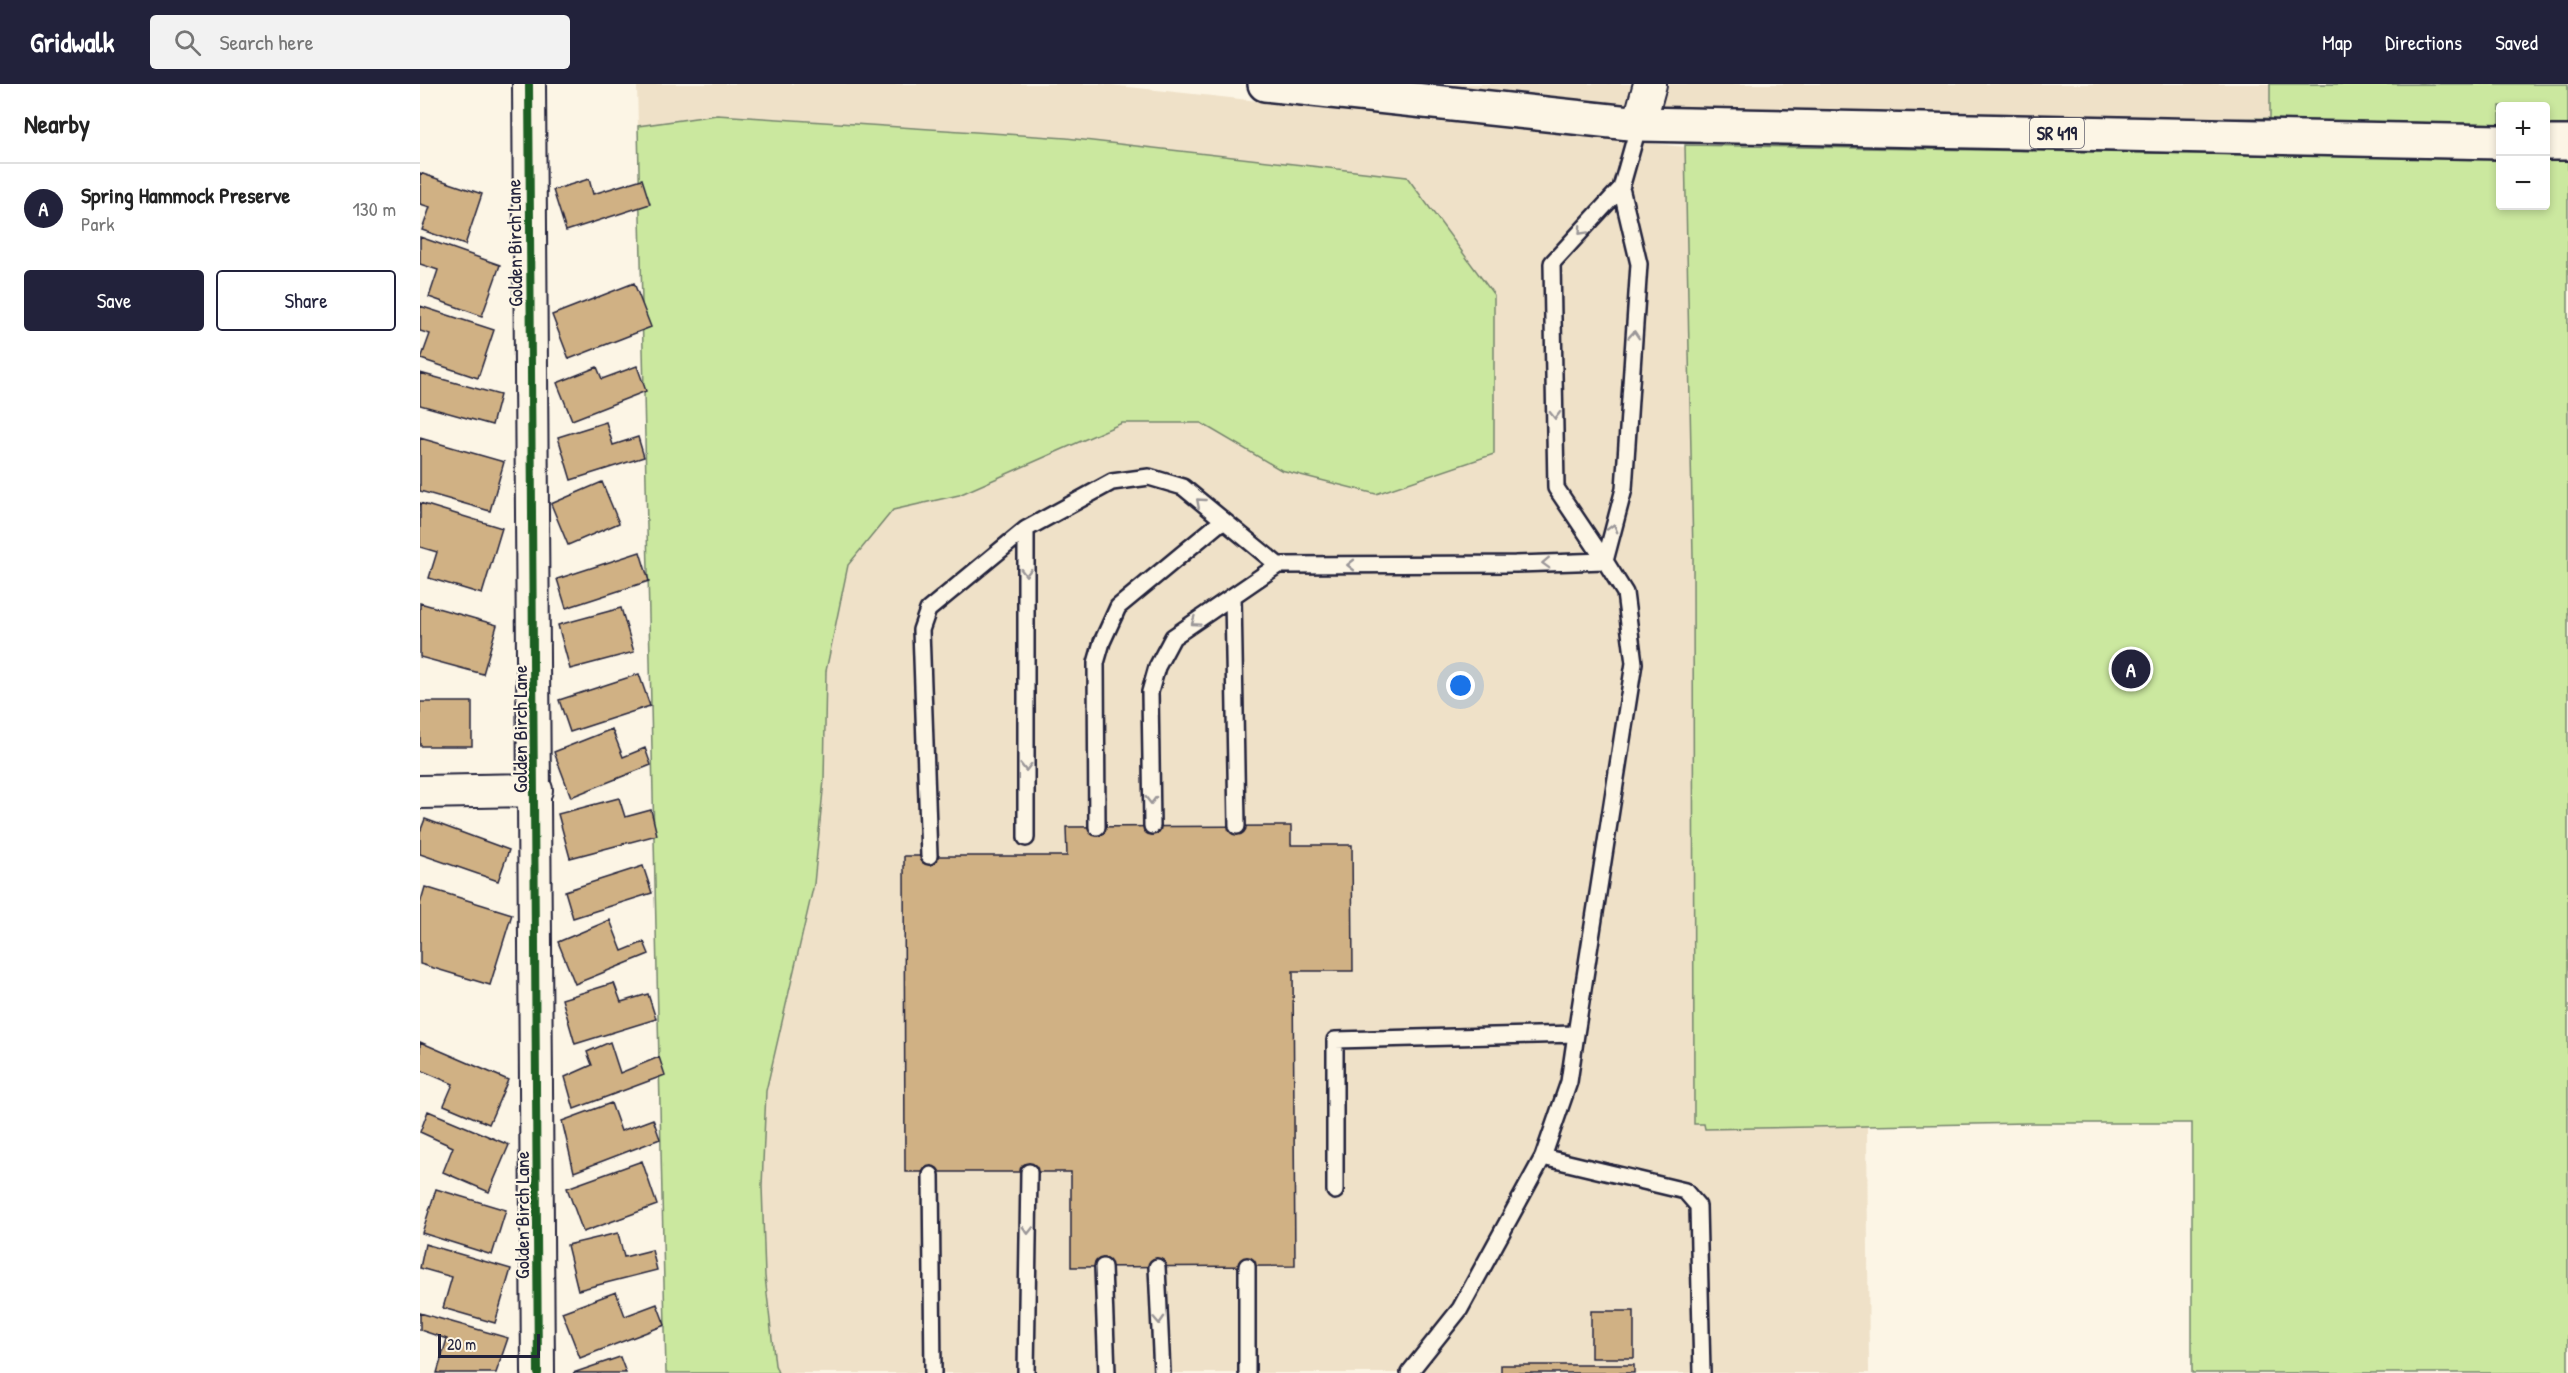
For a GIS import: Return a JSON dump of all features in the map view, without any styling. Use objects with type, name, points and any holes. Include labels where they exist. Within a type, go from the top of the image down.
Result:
[{"type":"main road","name":"SR 419","points":[[1265,84],[1639,124],[2496,142]]},
{"type":"main road","points":[[2550,143],[2568,143]]},
{"type":"street","name":"Golden Birch Lane","points":[[529,84],[536,790],[538,1373]]},
{"type":"street","points":[[1639,124],[1650,84]]},
{"type":"street","points":[[420,792],[536,790]]},
{"type":"lane","points":[[1409,1373],[1460,1309],[1543,1157],[1569,1082],[1634,663],[1625,593],[1556,488],[1552,263],[1621,188],[1639,124]]},
{"type":"lane","points":[[1605,561],[1624,489],[1639,264],[1621,188]]},
{"type":"lane","points":[[929,856],[921,630],[928,610],[1026,529],[1112,482],[1149,477],[1183,487],[1278,565]]},
{"type":"lane","points":[[1097,827],[1096,663],[1102,642],[1118,607],[1222,521]]},
{"type":"lane","points":[[1026,529],[1026,838]]},
{"type":"lane","points":[[1152,826],[1150,692],[1157,668],[1173,637],[1278,565],[1515,564],[1605,561]]},
{"type":"lane","points":[[1233,596],[1237,826]]},
{"type":"lane","points":[[1335,1191],[1335,1040],[1576,1034]]},
{"type":"lane","points":[[1543,1157],[1685,1191],[1698,1206],[1702,1373]]},
{"type":"lane","points":[[1026,1373],[1029,1172]]},
{"type":"lane","points":[[931,1175],[933,1373]]},
{"type":"lane","points":[[1247,1266],[1247,1373]]},
{"type":"lane","points":[[1103,1267],[1107,1373]]},
{"type":"lane","points":[[1157,1267],[1162,1373]]},
{"type":"shaded area","points":[[637,84],[1101,84],[1685,147],[1705,1129],[1867,1126],[1869,1373],[778,1373],[775,1365],[765,1276],[762,1186],[766,1091],[814,884],[824,780],[826,671],[848,565],[893,510],[959,495],[1122,423],[1201,423],[1281,470],[717,115],[638,126]]},
{"type":"shaded area","points":[[1430,84],[2270,84],[2270,118],[1669,110]]},
{"type":"green space","points":[[2270,84],[2568,84],[2568,126],[2550,125],[2550,102],[2496,102],[2496,124],[2215,119],[2270,118]]},
{"type":"green space","points":[[717,115],[1066,138],[1407,177],[1494,295],[1494,454],[1376,494],[1281,470],[1201,423],[1122,423],[959,495],[893,510],[848,565],[826,671],[824,780],[814,884],[766,1091],[762,1186],[765,1276],[775,1365],[778,1373],[666,1373],[638,126]]},
{"type":"green space","points":[[1685,145],[2496,159],[2496,210],[2550,210],[2550,160],[2568,161],[2568,1373],[2192,1373],[2192,1123],[2028,1123],[1705,1129],[1704,1124],[1694,1124],[1693,556]]},
{"type":"building","points":[[420,173],[482,194],[465,245],[422,230],[430,207],[420,204]]},
{"type":"building","points":[[589,179],[593,194],[642,179],[650,204],[566,231],[553,190]]},
{"type":"building","points":[[420,237],[500,265],[482,316],[429,297],[438,270],[420,264]]},
{"type":"building","points":[[634,283],[651,327],[569,359],[552,315]]},
{"type":"building","points":[[420,306],[494,330],[478,378],[421,359],[430,334],[420,331]]},
{"type":"building","points":[[637,366],[646,391],[572,420],[557,383],[597,367],[602,379]]},
{"type":"building","points":[[420,373],[500,395],[492,425],[420,405]]},
{"type":"building","points":[[606,422],[613,445],[638,437],[644,457],[571,480],[558,437]]},
{"type":"building","points":[[420,438],[504,462],[490,511],[420,491]]},
{"type":"building","points":[[602,482],[619,523],[568,545],[551,504]]},
{"type":"building","points":[[420,503],[502,528],[482,594],[429,578],[437,552],[420,547]]},
{"type":"building","points":[[640,552],[649,581],[566,608],[557,579]]},
{"type":"building","points":[[420,603],[497,625],[483,674],[420,657]]},
{"type":"building","points":[[621,608],[634,652],[570,669],[558,625]]},
{"type":"building","points":[[639,674],[650,706],[570,732],[559,700]]},
{"type":"building","points":[[420,702],[472,702],[472,746],[420,746]]},
{"type":"building","points":[[612,729],[623,757],[645,748],[651,765],[571,797],[554,752]]},
{"type":"building","points":[[619,798],[625,817],[651,810],[657,835],[570,858],[558,814]]},
{"type":"building","points":[[425,819],[509,850],[498,881],[420,854],[420,832]]},
{"type":"building","points":[[1291,826],[1291,845],[1352,845],[1353,971],[1293,971],[1295,1266],[1071,1267],[1071,1172],[905,1172],[904,856],[1067,856],[1066,827]]},
{"type":"building","points":[[643,866],[652,893],[573,918],[565,891]]},
{"type":"building","points":[[425,887],[512,914],[490,985],[420,964],[420,904]]},
{"type":"building","points":[[610,920],[622,951],[644,942],[649,954],[575,984],[558,942]]},
{"type":"building","points":[[614,983],[621,1002],[648,994],[656,1019],[575,1044],[562,999]]},
{"type":"building","points":[[420,1042],[508,1080],[489,1124],[444,1105],[453,1084],[420,1070]]},
{"type":"building","points":[[610,1042],[620,1073],[659,1057],[665,1075],[574,1109],[565,1077],[592,1065],[587,1052]]},
{"type":"building","points":[[611,1103],[621,1131],[653,1119],[660,1139],[574,1172],[562,1121]]},
{"type":"building","points":[[428,1111],[509,1145],[489,1192],[443,1172],[453,1147],[420,1132]]},
{"type":"building","points":[[642,1161],[657,1205],[583,1232],[567,1188]]},
{"type":"building","points":[[436,1189],[506,1210],[492,1255],[422,1233]]},
{"type":"building","points":[[618,1233],[624,1257],[652,1250],[657,1270],[578,1290],[567,1245]]},
{"type":"building","points":[[425,1244],[511,1269],[495,1323],[443,1308],[452,1277],[420,1268]]},
{"type":"building","points":[[616,1292],[625,1316],[657,1304],[665,1325],[580,1358],[562,1312]]},
{"type":"building","points":[[1591,1311],[1634,1311],[1634,1358],[1591,1358]]},
{"type":"building","points":[[420,1313],[508,1338],[496,1373],[437,1373],[447,1339],[420,1330]]},
{"type":"building","points":[[620,1357],[626,1373],[573,1373]]},
{"type":"building","points":[[1501,1365],[1634,1365],[1634,1373],[1501,1373]]},
{"type":"cycle path","points":[[529,84],[538,1373]]},
{"type":"place","name":"Spring Hammock Preserve","points":[[2131,669]]}]
